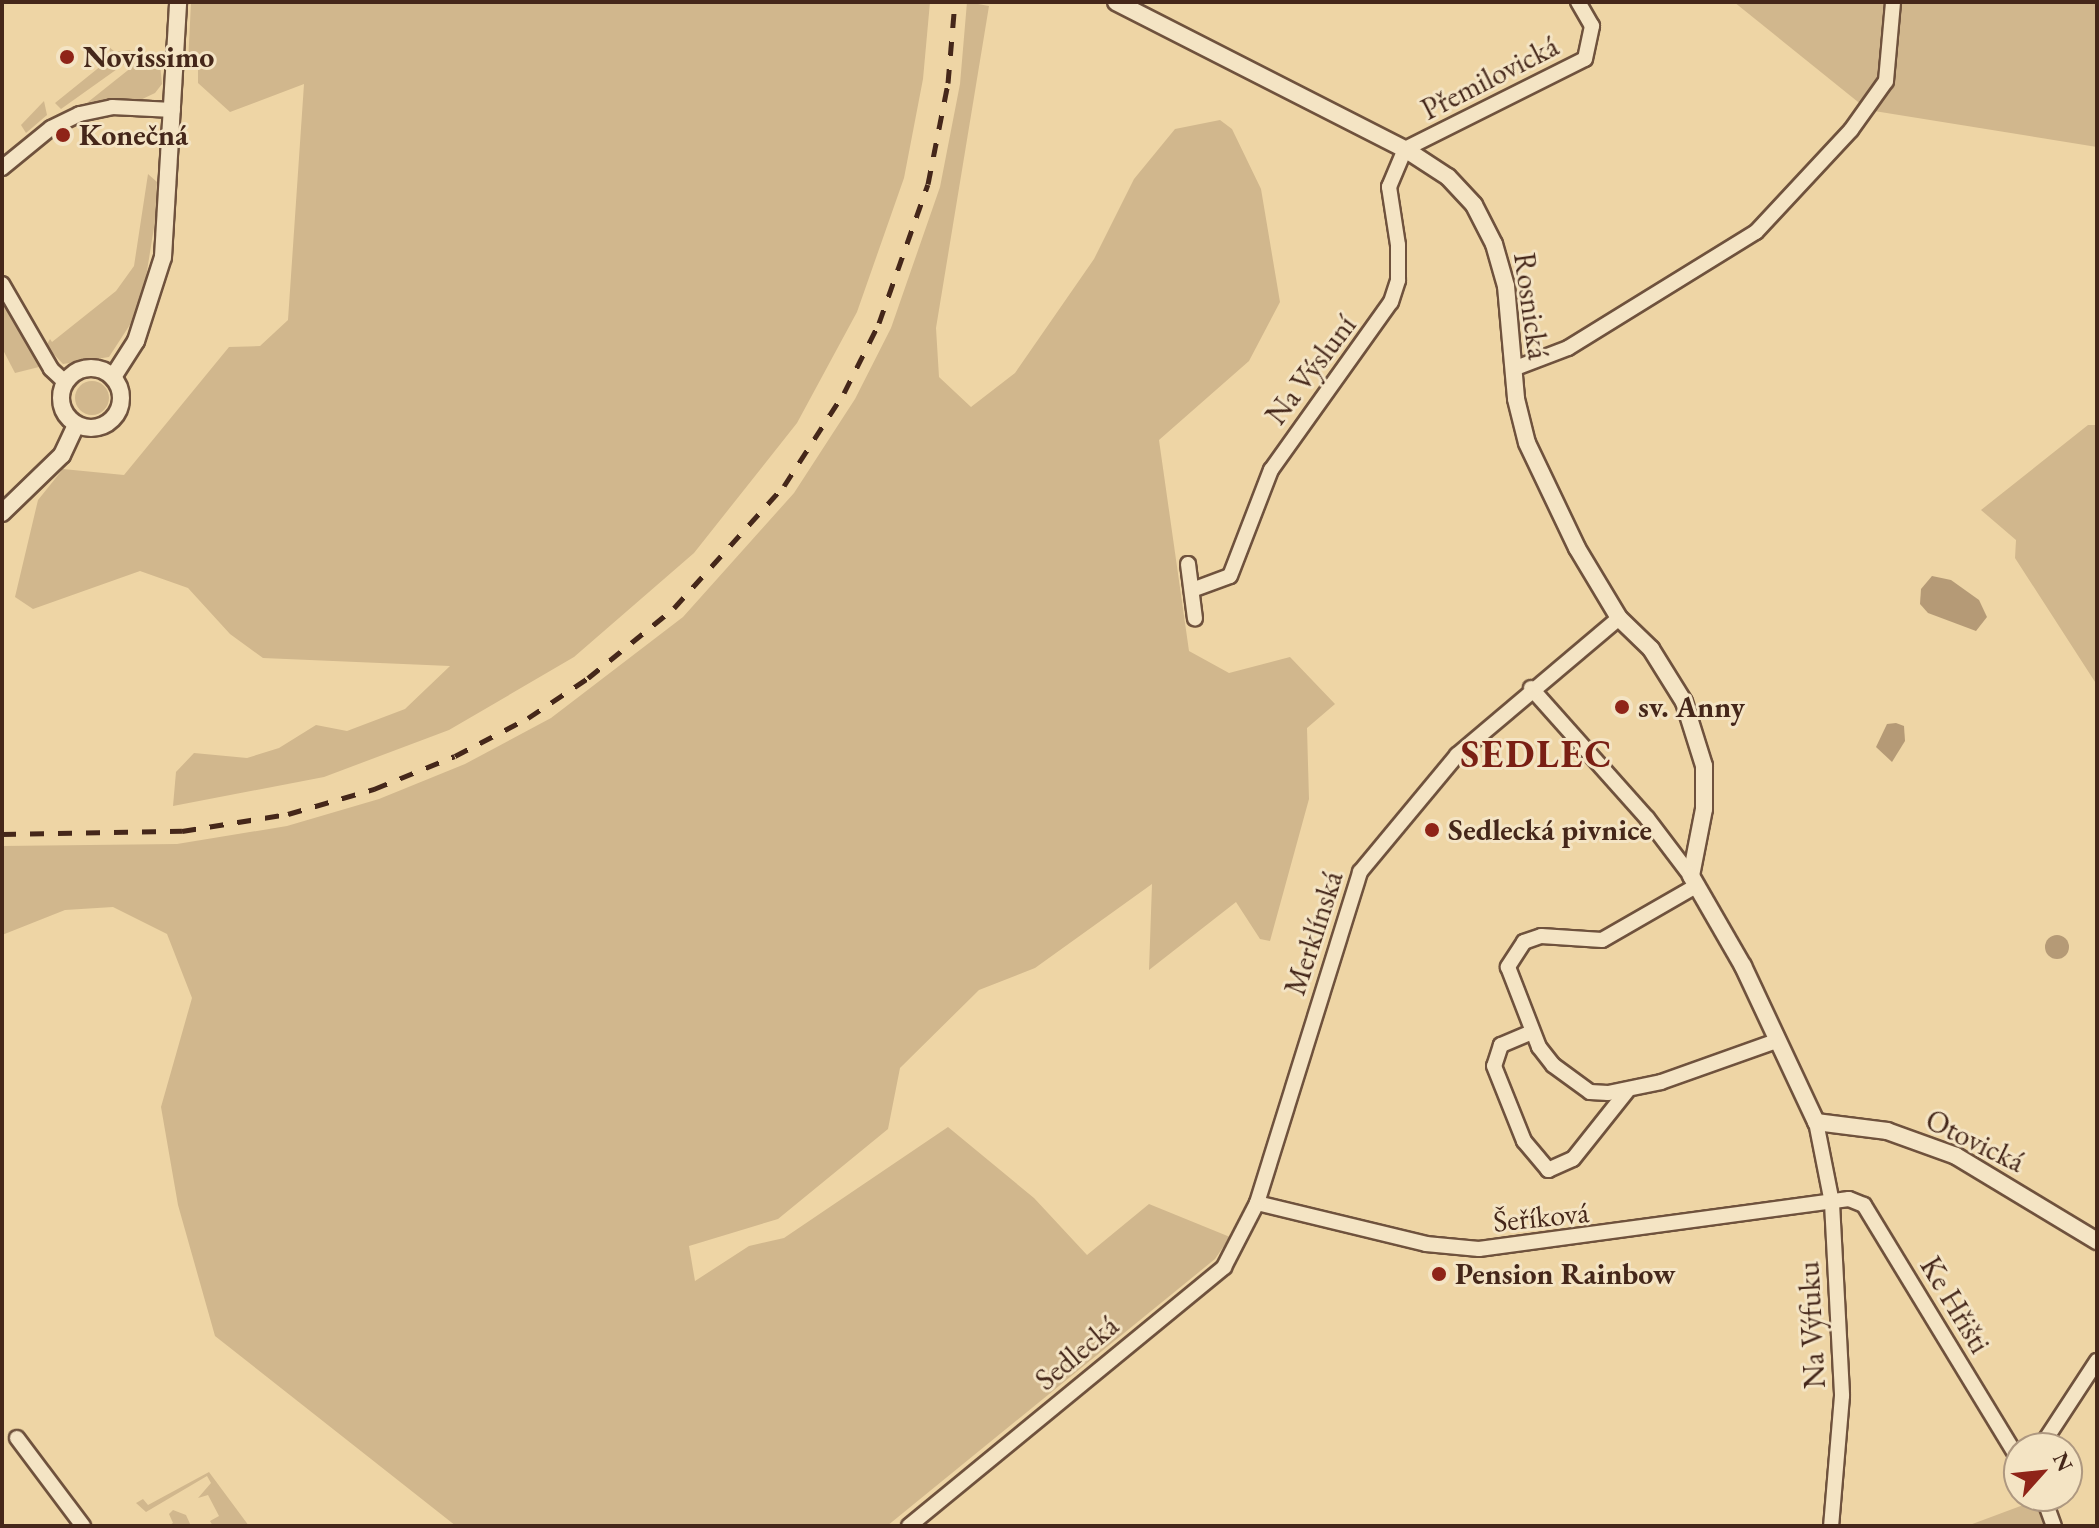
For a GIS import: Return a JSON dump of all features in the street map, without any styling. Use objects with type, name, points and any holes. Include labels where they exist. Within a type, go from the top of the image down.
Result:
[{"type":"street","points":[[113,377],[136,341],[163,257],[178,2]]},
{"type":"street","name":"Rosnická","points":[[1116,2],[1405,149],[1448,177],[1484,222],[1506,286],[1518,417],[1536,467],[1619,618]]},
{"type":"street","name":"Přemilovická","points":[[1405,149],[1585,59],[1592,26],[1578,2]]},
{"type":"street","points":[[1513,369],[1568,348],[1756,232],[1851,130],[1886,81],[1893,2]]},
{"type":"street","points":[[2,168],[51,128],[80,114],[112,107],[173,110]]},
{"type":"street","name":"Na Výsluní","points":[[1192,590],[1230,576],[1271,470],[1391,302],[1398,264],[1389,187],[1405,149]]},
{"type":"street","points":[[2,284],[51,369],[65,382]]},
{"type":"street","points":[[86,368],[113,377],[122,399],[116,415],[97,428],[76,425],[62,406],[65,382],[86,368]]},
{"type":"street","points":[[2,513],[62,455],[76,425]]},
{"type":"street","points":[[1188,564],[1195,619]]},
{"type":"street","points":[[1619,618],[1651,649],[1684,702],[1696,734],[1704,766],[1704,809],[1693,881],[1602,940],[1541,936],[1524,942],[1508,967],[1532,1032],[1553,1065],[1590,1092],[1627,1091],[1776,1041]]},
{"type":"street","name":"Merklínská","points":[[1257,1203],[1360,872],[1457,755],[1531,688],[1619,618]]},
{"type":"street","points":[[1531,688],[1647,818],[1693,881],[1743,966],[1816,1122]]},
{"type":"street","points":[[1532,1032],[1501,1045],[1494,1066],[1524,1141],[1548,1170],[1573,1159],[1627,1091]]},
{"type":"street","name":"Na Výfuku","points":[[1816,1122],[1832,1203],[1842,1396],[1831,1526]]},
{"type":"street","name":"Otovická","points":[[1816,1122],[1887,1131],[1956,1156],[2097,1241]]},
{"type":"street","name":"Ke Hřišti","points":[[1832,1203],[1849,1199],[1864,1205],[2003,1434]]},
{"type":"street","name":"Šeříková","points":[[1257,1203],[1426,1244],[1479,1249],[1519,1248],[1832,1203]]},
{"type":"street","name":"Sedlecká","points":[[909,1526],[1224,1267],[1257,1203]]},
{"type":"street","points":[[2050,1432],[2097,1361]]},
{"type":"street","points":[[17,1438],[83,1526]]},
{"type":"shaded area","points":[[191,2],[930,2],[923,79],[904,178],[857,312],[797,423],[694,553],[574,657],[449,730],[324,777],[173,806],[176,772],[194,753],[247,758],[279,748],[316,725],[347,731],[405,709],[450,666],[263,658],[230,634],[188,588],[140,571],[33,609],[15,597],[38,500],[63,469],[124,475],[229,347],[260,346],[288,320],[304,84],[230,112],[198,83],[198,65],[188,64]]},
{"type":"shaded area","points":[[967,2],[989,6],[936,328],[939,377],[971,407],[1015,373],[1094,259],[1134,179],[1175,129],[1220,120],[1232,129],[1261,189],[1280,302],[1249,361],[1159,440],[1189,651],[1229,673],[1290,657],[1335,704],[1307,728],[1309,799],[1270,941],[1260,939],[1236,902],[1149,970],[1152,884],[1035,968],[979,990],[900,1068],[888,1129],[778,1219],[689,1246],[695,1281],[749,1246],[784,1238],[948,1127],[1034,1198],[1087,1255],[1149,1204],[1230,1237],[1215,1259],[887,1526],[456,1526],[215,1336],[178,1205],[161,1107],[192,998],[167,934],[113,907],[65,910],[2,935],[2,846],[177,844],[287,826],[379,799],[465,764],[551,718],[683,617],[794,493],[855,399],[891,328],[940,187],[960,84]]},
{"type":"shaded area","points":[[1734,2],[2097,2],[2097,147],[1868,110]]},
{"type":"shaded area","points":[[108,46],[115,52],[130,50],[134,57],[61,109],[55,103],[112,57]]},
{"type":"shaded area","points":[[142,59],[152,63],[156,59],[160,64],[162,84],[155,93],[134,103],[78,110]]},
{"type":"shaded area","points":[[44,101],[47,115],[26,133],[21,125]]},
{"type":"shaded area","points":[[148,174],[157,182],[155,221],[143,296],[133,320],[109,357],[63,364],[46,346],[50,339],[52,342],[116,291],[134,266]]},
{"type":"shaded area","points":[[2,301],[39,367],[15,373],[2,348]]},
{"type":"shaded area","points":[[92,381],[104,386],[109,398],[104,410],[92,415],[80,410],[75,398],[80,386]]},
{"type":"shaded area","points":[[2088,425],[2097,425],[2097,685],[2015,558],[2016,540],[1981,510]]},
{"type":"shaded area","points":[[1932,576],[1951,580],[1979,600],[1987,617],[1976,631],[1928,613],[1920,604],[1921,589]]},
{"type":"shaded area","points":[[1887,724],[1904,726],[1905,741],[1892,762],[1876,747]]},
{"type":"shaded area","points":[[2057,935],[2068,942],[2069,947],[2062,958],[2057,959],[2046,952],[2045,947],[2052,936]]},
{"type":"shaded area","points":[[209,1472],[249,1526],[213,1526],[210,1521],[219,1516],[208,1495],[198,1498],[211,1483],[207,1476],[146,1512],[136,1503],[143,1499],[148,1505]]},
{"type":"shaded area","points":[[173,1510],[186,1515],[191,1526],[168,1526],[173,1523],[169,1514]]},
{"type":"shaded area","points":[[2005,1512],[2041,1512],[2046,1526],[1967,1526]]},
{"type":"railway","points":[[2,834],[182,831],[288,814],[374,789],[455,756],[528,718],[588,678],[674,608],[784,486],[844,393],[879,323],[928,184],[948,83],[955,2]]},
{"type":"place","name":"Novissimo","points":[[67,57]]},
{"type":"place","name":"Konečná","points":[[63,135]]},
{"type":"place","name":"sv. Anny","points":[[1622,707]]},
{"type":"place","name":"Sedlecká pivnice","points":[[1432,830]]},
{"type":"place","name":"Pension Rainbow","points":[[1439,1274]]},
{"type":"district","name":"SEDLEC","points":[[1537,754]]}]
